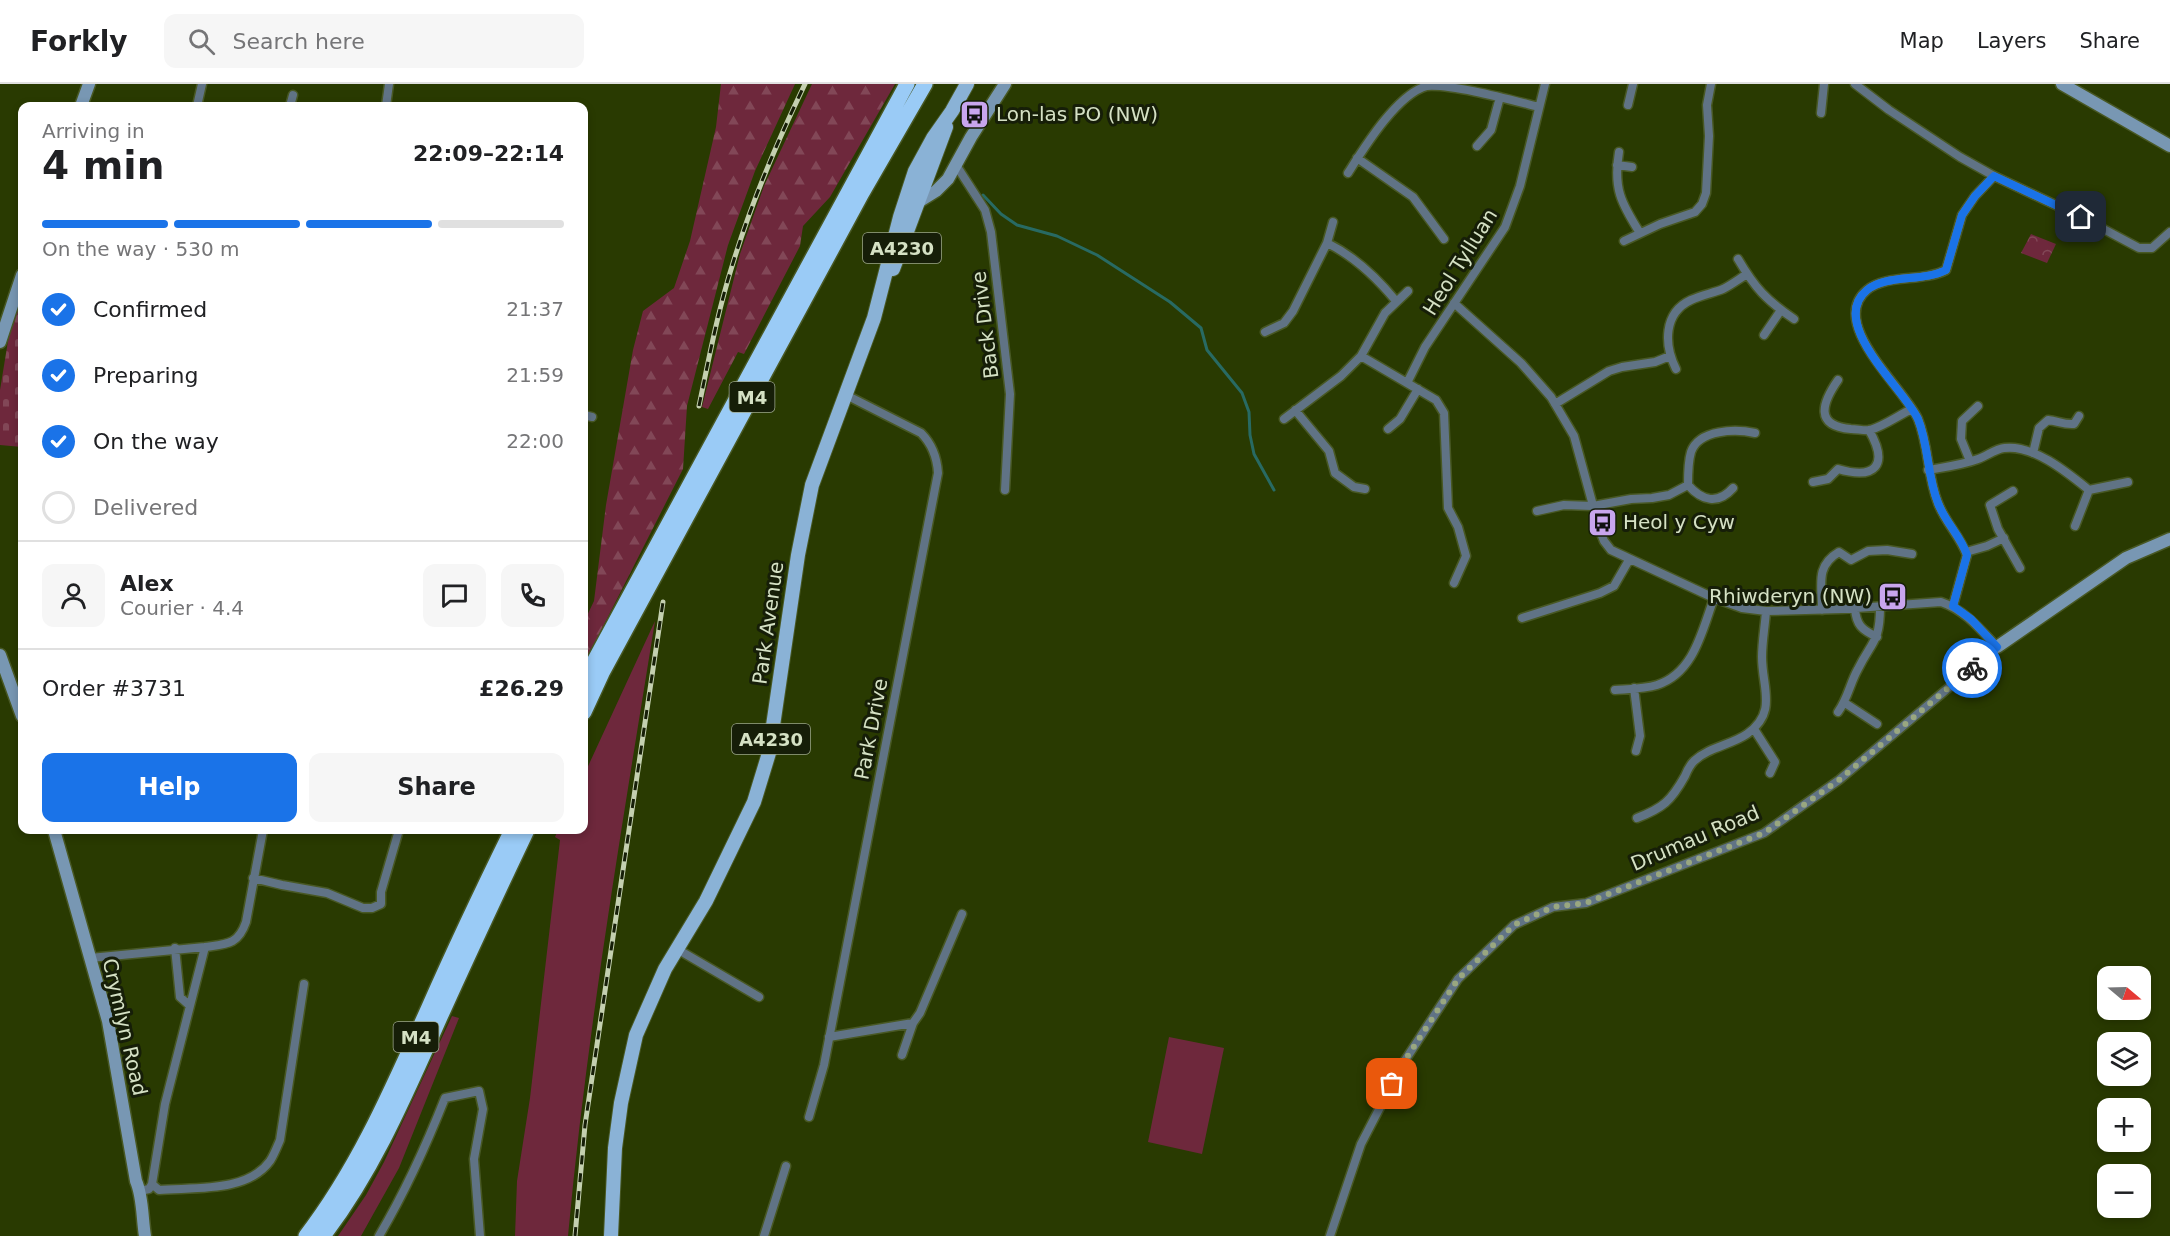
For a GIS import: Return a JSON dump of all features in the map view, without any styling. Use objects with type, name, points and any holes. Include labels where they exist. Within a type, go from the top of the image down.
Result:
[{"type":"highway","name":"M4","points":[[588,674],[907,84]]},
{"type":"highway","name":"M4","points":[[588,703],[602,673],[862,193],[925,84]]},
{"type":"highway","name":"M4","points":[[306,1236],[343,1182],[367,1140],[510,834]]},
{"type":"highway","name":"M4","points":[[323,1236],[355,1190],[404,1097],[525,834]]},
{"type":"main road","name":"A4230","points":[[909,190],[921,158],[967,84]]},
{"type":"main road","name":"A4230","points":[[930,175],[952,111]]},
{"type":"main road","name":"Park Avenue","points":[[677,949],[706,901],[754,802],[770,753],[783,649],[812,485],[882,294],[930,175]]},
{"type":"main road","name":"Park Avenue","points":[[882,294],[891,250],[909,190]]},
{"type":"main road","name":"A4230","points":[[611,1236],[615,1148],[627,1068],[647,1007],[677,949]]},
{"type":"street","points":[[82,102],[88,84]]},
{"type":"street","points":[[198,102],[202,84]]},
{"type":"street","points":[[387,102],[389,84]]},
{"type":"street","points":[[920,201],[941,186],[1005,84]]},
{"type":"street","name":"Heol Tylluan","points":[[1407,383],[1425,347],[1505,227],[1520,186],[1545,84]]},
{"type":"street","points":[[1628,105],[1633,84]]},
{"type":"street","points":[[1624,241],[1695,212],[1702,204],[1706,193],[1709,136],[1707,105],[1711,84]]},
{"type":"street","points":[[1821,113],[1824,84]]},
{"type":"street","points":[[1855,84],[1906,122],[1994,176],[2081,217],[2139,248],[2152,248],[2170,232]]},
{"type":"street","points":[[2062,84],[2170,146]]},
{"type":"street","points":[[1348,173],[1400,101],[1427,86],[1462,85],[1539,107]]},
{"type":"street","points":[[291,102],[293,95]]},
{"type":"street","points":[[1477,146],[1491,130],[1500,97]]},
{"type":"street","points":[[1619,152],[1617,189],[1629,216],[1640,233]]},
{"type":"street","points":[[1357,158],[1413,197],[1444,239]]},
{"type":"street","points":[[909,190],[917,181],[930,175],[947,172],[956,165]]},
{"type":"street","name":"Back Drive","points":[[956,165],[985,210],[991,232],[1010,394],[1005,490]]},
{"type":"street","points":[[1617,165],[1632,167]]},
{"type":"street","points":[[1953,606],[1966,565],[1966,552],[1938,504],[1928,470],[1923,433],[1912,409],[1870,354],[1855,316],[1857,303],[1866,290],[1883,283],[1938,274],[1946,270],[1962,215],[1975,196],[1994,176]]},
{"type":"street","points":[[1265,332],[1284,322],[1293,311],[1327,243],[1333,222]]},
{"type":"street","points":[[1327,243],[1377,279],[1396,301]]},
{"type":"street","points":[[1738,259],[1754,286],[1794,319]]},
{"type":"street","points":[[1676,369],[1667,342],[1668,328],[1673,316],[1690,300],[1725,288],[1747,274]]},
{"type":"street","points":[[0,342],[18,287]]},
{"type":"street","points":[[1284,419],[1341,376],[1361,356],[1385,313],[1408,291]]},
{"type":"street","points":[[1454,303],[1521,363],[1555,404],[1574,436],[1604,541],[1611,550],[1713,598],[1742,608],[1766,611],[1855,609],[1941,602],[1953,606],[1971,619],[1997,647]]},
{"type":"street","points":[[1764,335],[1781,310]]},
{"type":"street","points":[[1361,356],[1436,400],[1444,412],[1448,508],[1458,527],[1466,556],[1454,583]]},
{"type":"street","points":[[1555,404],[1609,371],[1655,362],[1670,356]]},
{"type":"street","points":[[1838,380],[1827,396],[1824,413],[1828,421],[1839,428],[1869,430],[1912,409]]},
{"type":"street","points":[[1388,429],[1400,419],[1418,388]]},
{"type":"street","name":"Park Drive","points":[[808,1117],[824,1065],[938,473],[935,454],[929,441],[921,433],[846,395]]},
{"type":"street","points":[[1970,461],[1961,439],[1962,421],[1978,406]]},
{"type":"street","points":[[1295,410],[1329,452],[1335,473],[1354,487],[1365,489]]},
{"type":"street","points":[[2033,453],[2040,428],[2048,420],[2066,425],[2074,424],[2079,417]]},
{"type":"street","points":[[1688,485],[1692,449],[1698,442],[1711,434],[1723,431],[1739,430],[1755,433]]},
{"type":"street","points":[[1813,482],[1827,478],[1838,469],[1861,474],[1875,468],[1879,460],[1876,443],[1869,430]]},
{"type":"street","points":[[1928,470],[1970,461],[2002,448],[2017,448],[2033,453],[2072,476],[2089,490]]},
{"type":"street","points":[[2089,490],[2128,482]]},
{"type":"street","points":[[1536,511],[1564,505],[1593,506],[1631,498],[1652,498],[1669,495],[1688,485]]},
{"type":"street","points":[[1688,485],[1703,497],[1714,500],[1725,498],[1733,488]]},
{"type":"street","points":[[2013,490],[1990,505],[1998,529],[2020,568]]},
{"type":"street","points":[[2075,526],[2089,490]]},
{"type":"street","points":[[1966,552],[2004,538]]},
{"type":"street","name":"Drumau Road","points":[[1330,1236],[1361,1144],[1402,1065],[1458,979],[1514,925],[1553,907],[1586,903],[1764,833],[1839,780],[1997,647],[2126,558],[2170,539]]},
{"type":"street","points":[[1821,610],[1822,572],[1827,559],[1839,552],[1851,560],[1868,550],[1912,554]]},
{"type":"street","points":[[1522,618],[1600,593],[1614,586],[1629,560]]},
{"type":"street","points":[[1615,690],[1656,685],[1677,675],[1693,655],[1713,598]]},
{"type":"street","points":[[1838,712],[1845,703],[1858,667],[1877,637],[1880,607]]},
{"type":"street","points":[[1855,609],[1856,622],[1862,629],[1877,637]]},
{"type":"street","points":[[1637,818],[1658,809],[1673,795],[1692,762],[1704,753],[1744,736],[1754,729],[1764,714],[1768,697],[1762,657],[1766,611]]},
{"type":"street","points":[[0,655],[18,705]]},
{"type":"street","points":[[1634,688],[1640,736],[1636,751]]},
{"type":"street","points":[[1845,703],[1877,724]]},
{"type":"street","points":[[1754,729],[1775,762],[1770,773]]},
{"type":"street","name":"Crymlyn Road","points":[[55,834],[108,1021],[136,1181],[140,1191],[146,1236]]},
{"type":"street","points":[[90,958],[229,944],[241,935],[246,922],[262,834]]},
{"type":"street","points":[[253,878],[327,893],[363,908],[372,908],[381,904],[381,892],[398,834]]},
{"type":"street","points":[[902,1055],[913,1023],[920,1013],[962,914]]},
{"type":"street","points":[[140,1191],[149,1188],[152,1184],[165,1104],[205,947]]},
{"type":"street","points":[[175,948],[180,997],[189,1005]]},
{"type":"street","points":[[677,949],[759,997]]},
{"type":"street","points":[[152,1184],[159,1190],[228,1185],[254,1176],[270,1162],[280,1140],[304,984]]},
{"type":"street","points":[[829,1037],[913,1023]]},
{"type":"street","points":[[379,1236],[424,1151],[445,1098],[479,1091],[483,1109],[474,1158],[480,1236]]},
{"type":"street","points":[[764,1236],[786,1166]]},
{"type":"green space","points":[[721,84],[795,84],[755,171],[728,245],[687,406],[683,469],[588,656],[588,614],[594,601],[606,505],[633,350],[643,311],[674,288],[690,241],[716,127]]},
{"type":"green space","points":[[812,84],[895,84],[830,197],[803,226],[800,246],[744,354],[738,352],[708,409],[702,407],[740,254],[764,186]]},
{"type":"green space","points":[[2031,234],[2056,244],[2047,263],[2021,253]]},
{"type":"green space","points":[[18,304],[18,447],[0,445],[0,390],[10,329]]},
{"type":"green space","points":[[655,621],[595,1005],[568,1236],[515,1236],[517,1181],[530,1098],[560,840],[555,837],[556,834],[588,834],[588,766]]},
{"type":"green space","points":[[452,1016],[459,1018],[399,1168],[361,1236],[338,1236],[366,1195],[384,1162]]},
{"type":"green space","points":[[1169,1037],[1224,1048],[1202,1154],[1148,1142]]},
{"type":"waterway","points":[[983,195],[1001,214],[1017,225],[1057,236],[1097,255],[1170,302],[1201,328],[1207,350],[1242,393],[1249,412],[1254,454],[1274,490]]},
{"type":"railway","points":[[699,406],[718,316],[740,240],[766,172],[805,84]]},
{"type":"railway","points":[[575,1236],[585,1125],[663,602]]},
{"type":"way so far","points":[[1392,1084],[1458,979],[1514,925],[1553,907],[1586,903],[1764,833],[1839,780],[1972,668]]},
{"type":"place","name":"Lon-las PO (NW)","points":[[975,114]]},
{"type":"place","name":"Heol y Cyw","points":[[1602,522]]},
{"type":"place","name":"Rhiwderyn (NW)","points":[[1893,596]]},
{"type":"route","points":[[1972,668],[1997,647],[1971,619],[1953,606],[1964,573],[1967,555],[1938,504],[1928,470],[1923,433],[1917,417],[1907,399],[1870,354],[1857,325],[1855,310],[1866,290],[1874,286],[1938,274],[1946,270],[1962,215],[1975,196],[1994,176],[2081,217]]}]
